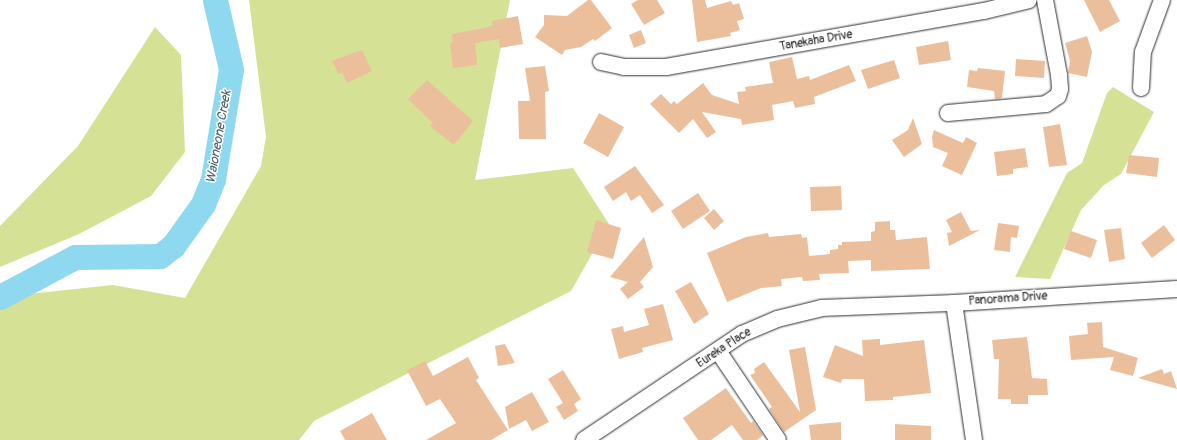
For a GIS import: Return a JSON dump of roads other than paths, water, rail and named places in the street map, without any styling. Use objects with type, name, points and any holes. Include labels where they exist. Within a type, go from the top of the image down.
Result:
[{"type":"street","name":"Tanekaha Drive","points":[[601,62],[624,68],[666,67],[984,11],[1029,0]]},
{"type":"street","points":[[948,113],[1046,104],[1058,96],[1060,89],[1059,75],[1045,0]]},
{"type":"street","points":[[1141,88],[1143,52],[1162,0]]},
{"type":"street","name":"Panorama Drive","points":[[974,440],[954,303],[1177,289]]},
{"type":"street","name":"Eureka Place","points":[[584,440],[718,350],[761,325],[822,308],[954,303]]},
{"type":"street","points":[[718,350],[778,440]]},
{"type":"waterway","name":"Waioneone Creek","points":[[0,297],[75,257],[160,256],[173,246],[203,204],[213,179],[231,69],[215,0]]}]
